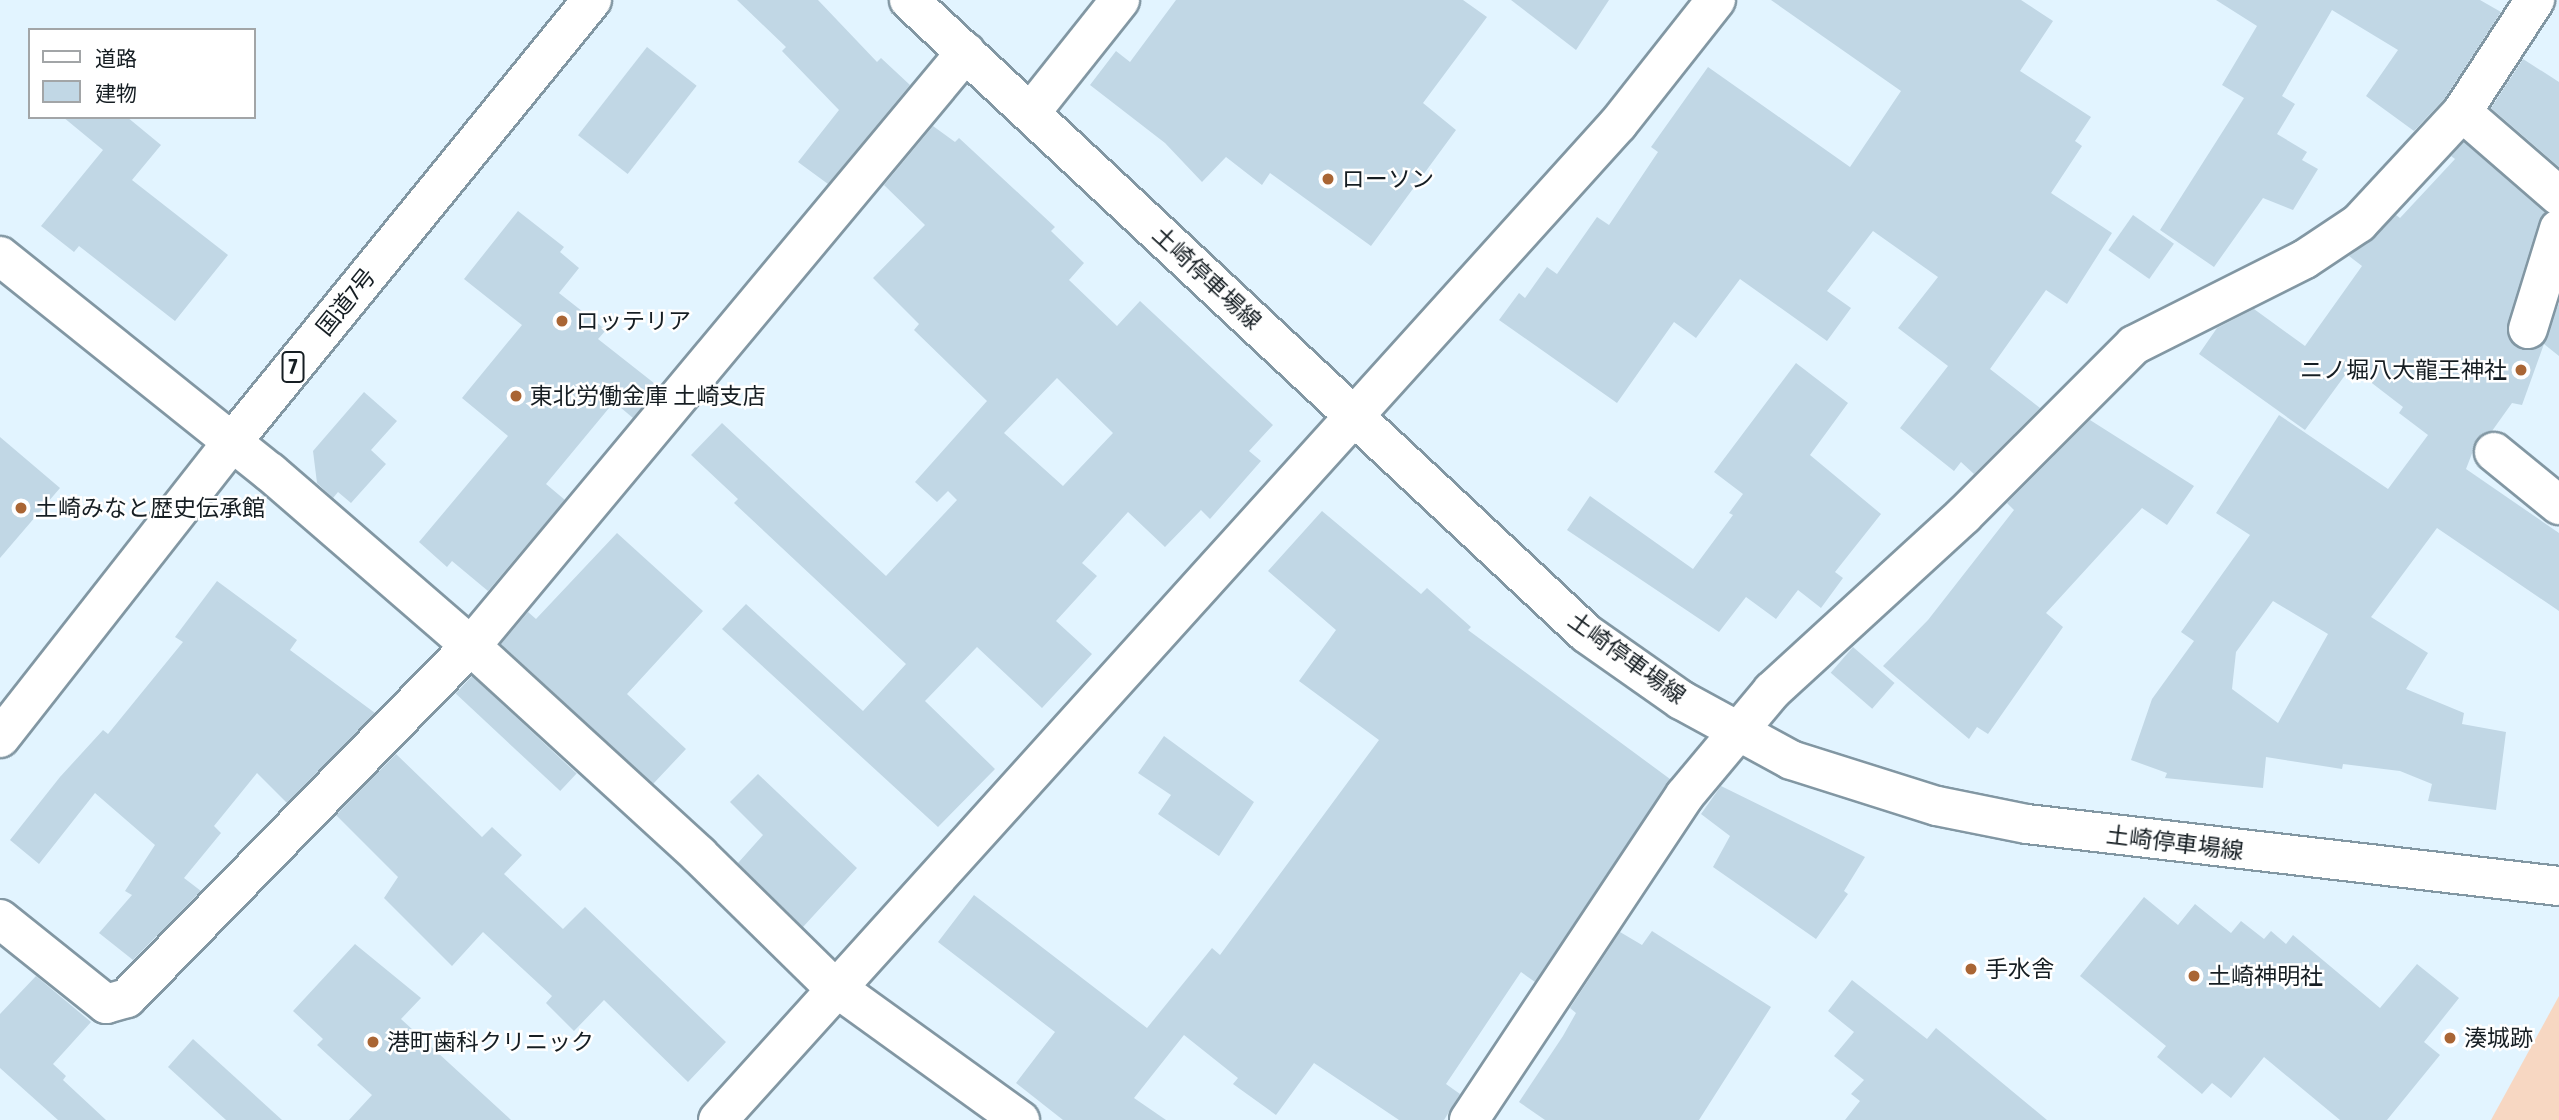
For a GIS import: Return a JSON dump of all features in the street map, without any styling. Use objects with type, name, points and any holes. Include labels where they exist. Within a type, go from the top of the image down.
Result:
[{"type":"main road","name":"国道7号","points":[[0,738],[232,442],[592,0]]},
{"type":"main road","name":"土崎停車場線","points":[[909,0],[1587,634],[1681,700],[1791,760],[1937,806],[2001,820],[2131,839],[2559,886]]},
{"type":"main road","points":[[1031,112],[1121,0]]},
{"type":"main road","points":[[718,1120],[1618,124],[1716,0]]},
{"type":"main road","points":[[1469,1120],[1685,795],[1772,691],[1964,515],[2134,345],[2305,259],[2359,223],[2462,112],[2530,2]]},
{"type":"main road","points":[[0,919],[106,1004],[127,998],[471,646],[966,52]]},
{"type":"main road","points":[[2462,112],[2559,196]]},
{"type":"main road","points":[[2528,329],[2559,229]]},
{"type":"main road","points":[[0,256],[232,442],[471,646],[837,989],[1020,1120]]},
{"type":"main road","points":[[2494,452],[2559,505]]},
{"type":"shaded area","points":[[2559,996],[2559,1120],[2491,1120]]},
{"type":"building","points":[[737,0],[818,0],[877,62],[881,58],[910,85],[828,184],[798,162],[839,110],[782,51],[786,47]]},
{"type":"building","points":[[1176,0],[1463,0],[1487,17],[1423,103],[1456,130],[1371,246],[1270,173],[1262,185],[1226,157],[1202,182],[1165,143],[1090,85],[1116,51],[1130,62]]},
{"type":"building","points":[[1511,0],[1609,0],[1576,50]]},
{"type":"building","points":[[1771,0],[2021,0],[2053,21],[2020,71],[2091,117],[2075,141],[2082,146],[2051,193],[2112,233],[2067,304],[2046,290],[1990,369],[2040,408],[1974,474],[1961,462],[1954,471],[1900,428],[1948,366],[1898,328],[1938,277],[1873,231],[1827,291],[1851,308],[1827,341],[1740,279],[1696,338],[1674,322],[1617,403],[1499,320],[1519,293],[1525,298],[1547,267],[1557,274],[1597,217],[1609,225],[1658,152],[1651,147],[1708,67],[1850,167],[1901,91]]},
{"type":"building","points":[[2216,0],[2480,0],[2501,12],[2445,98],[2414,131],[2366,96],[2398,50],[2332,10],[2282,96],[2295,104],[2277,134],[2307,152],[2302,160],[2318,169],[2293,210],[2263,198],[2214,267],[2160,230],[2244,98],[2222,85],[2257,26]]},
{"type":"building","points":[[647,47],[697,86],[628,174],[578,135]]},
{"type":"building","points":[[2523,59],[2559,82],[2559,167],[2491,108]]},
{"type":"building","points":[[65,119],[129,119],[161,145],[132,180],[228,255],[175,321],[79,246],[74,252],[41,226],[103,150]]},
{"type":"building","points":[[933,126],[955,142],[959,138],[1055,227],[1051,231],[1084,263],[1069,280],[1117,326],[1140,301],[1273,425],[1249,451],[1261,461],[1210,519],[1201,510],[1165,547],[1128,512],[1082,563],[1097,576],[1056,621],[1092,654],[1042,708],[977,647],[925,701],[995,769],[938,827],[722,629],[746,604],[863,711],[906,664],[734,503],[738,499],[691,455],[722,423],[886,576],[957,500],[948,491],[937,502],[915,482],[987,401],[914,330],[919,324],[873,278],[925,225],[884,185]],"holes":[[[1057,378],[1113,433],[1063,486],[1004,433]]]},
{"type":"building","points":[[2464,142],[2545,213],[2507,333],[2521,350],[2542,345],[2559,303],[2559,356],[2544,344],[2522,405],[2512,403],[2492,431],[2478,438],[2466,469],[2559,533],[2559,611],[2437,528],[2371,617],[2428,653],[2406,689],[2464,713],[2462,724],[2506,732],[2496,810],[2428,801],[2432,784],[2400,771],[2343,764],[2342,769],[2266,757],[2263,788],[2165,778],[2167,773],[2131,760],[2152,699],[2194,641],[2181,632],[2250,535],[2216,513],[2279,415],[2388,489],[2428,435],[2399,413],[2403,407],[2351,367],[2305,430],[2199,354],[2217,328],[2254,309],[2305,346],[2362,266],[2349,256],[2396,215],[2400,218],[2455,159],[2451,156]],"holes":[[[2273,601],[2328,634],[2278,723],[2232,689],[2236,652]]]},
{"type":"building","points":[[518,211],[564,247],[560,252],[579,268],[559,293],[606,330],[598,339],[659,387],[633,418],[614,402],[546,484],[565,500],[488,591],[452,561],[447,567],[419,542],[508,436],[462,398],[522,325],[464,279]]},
{"type":"building","points":[[2133,215],[2174,244],[2149,279],[2108,250]]},
{"type":"building","points":[[1796,363],[1848,403],[1810,455],[1881,514],[1835,572],[1843,578],[1821,608],[1798,590],[1776,619],[1746,597],[1719,632],[1567,530],[1590,496],[1693,569],[1733,515],[1729,513],[1743,494],[1714,472]]},
{"type":"building","points":[[364,392],[397,421],[371,450],[386,464],[351,503],[338,492],[333,498],[317,483],[313,451]]},
{"type":"building","points":[[2090,420],[2194,486],[2167,525],[2142,508],[2046,613],[2063,627],[1988,734],[1977,727],[1969,739],[1883,666],[1928,620],[2014,510],[2007,503]]},
{"type":"building","name":"土崎みなと歴史伝承館","points":[[0,437],[60,488],[0,558]]},
{"type":"building","points":[[1322,511],[1421,594],[1427,588],[1471,627],[1468,630],[1670,779],[1535,982],[1521,972],[1446,1084],[1460,1094],[1444,1120],[1399,1120],[1314,1063],[1276,1115],[1233,1084],[1238,1078],[1184,1035],[1134,1098],[1166,1120],[1063,1120],[1016,1083],[1055,1032],[938,942],[974,895],[1147,1028],[1212,948],[1220,955],[1379,740],[1299,681],[1336,630],[1268,571]]},
{"type":"building","points":[[617,533],[703,611],[627,694],[686,749],[653,784],[501,644],[528,612],[536,619]]},
{"type":"building","points":[[217,581],[297,640],[290,650],[375,713],[287,803],[257,773],[214,826],[221,833],[184,878],[201,891],[133,960],[99,933],[132,895],[125,891],[155,845],[95,793],[39,864],[10,840],[60,777],[103,730],[108,734],[183,642],[175,637]]},
{"type":"building","points":[[1853,647],[1895,683],[1872,709],[1831,673]]},
{"type":"building","points":[[472,676],[577,774],[560,791],[456,694]]},
{"type":"building","points":[[1164,736],[1254,802],[1219,856],[1158,814],[1171,795],[1138,773]]},
{"type":"building","points":[[396,754],[482,837],[492,827],[522,855],[504,874],[563,929],[585,907],[726,1042],[688,1082],[604,1000],[574,1031],[546,1003],[552,996],[483,932],[452,966],[384,898],[398,877],[336,815]]},
{"type":"building","points":[[758,774],[857,868],[803,927],[738,863],[763,835],[730,802]]},
{"type":"building","points":[[1721,786],[1865,857],[1844,891],[1848,894],[1816,939],[1713,867],[1730,836],[1701,814]]},
{"type":"building","name":"土崎神明社","points":[[2144,897],[2178,925],[2195,904],[2231,933],[2241,921],[2264,939],[2271,931],[2286,944],[2293,935],[2380,1008],[2417,964],[2459,998],[2424,1042],[2440,1055],[2387,1120],[2340,1120],[2264,1057],[2231,1098],[2212,1083],[2202,1094],[2157,1057],[2166,1046],[2080,976]]},
{"type":"building","points":[[1652,931],[1771,1007],[1699,1120],[1545,1120],[1519,1102],[1576,1013],[1570,1008],[1620,932],[1642,945]]},
{"type":"building","name":"港町歯科クリニック","points":[[355,944],[421,998],[401,1019],[511,1120],[349,1120],[372,1095],[317,1045],[323,1039],[293,1011]]},
{"type":"building","points":[[36,976],[91,1022],[53,1064],[66,1076],[63,1080],[106,1120],[58,1120],[0,1068],[0,1014]]},
{"type":"building","points":[[1852,980],[1927,1039],[1936,1028],[2047,1120],[1845,1120],[1860,1101],[1851,1094],[1864,1080],[1834,1056],[1854,1032],[1828,1011]]},
{"type":"building","points":[[193,1039],[282,1120],[226,1120],[168,1067]]},
{"type":"place","name":"ローソン","points":[[1328,179]]},
{"type":"place","name":"ロッテリア","points":[[562,321]]},
{"type":"place","name":"ニノ堀八大龍王神社","points":[[2521,370]]},
{"type":"place","name":"東北労働金庫 土崎支店","points":[[516,396]]},
{"type":"place","name":"土崎みなと歴史伝承館","points":[[21,508]]},
{"type":"place","name":"手水舎","points":[[1971,969]]},
{"type":"place","name":"土崎神明社","points":[[2194,976]]},
{"type":"place","name":"湊城跡","points":[[2450,1038]]},
{"type":"place","name":"港町歯科クリニック","points":[[373,1042]]}]
